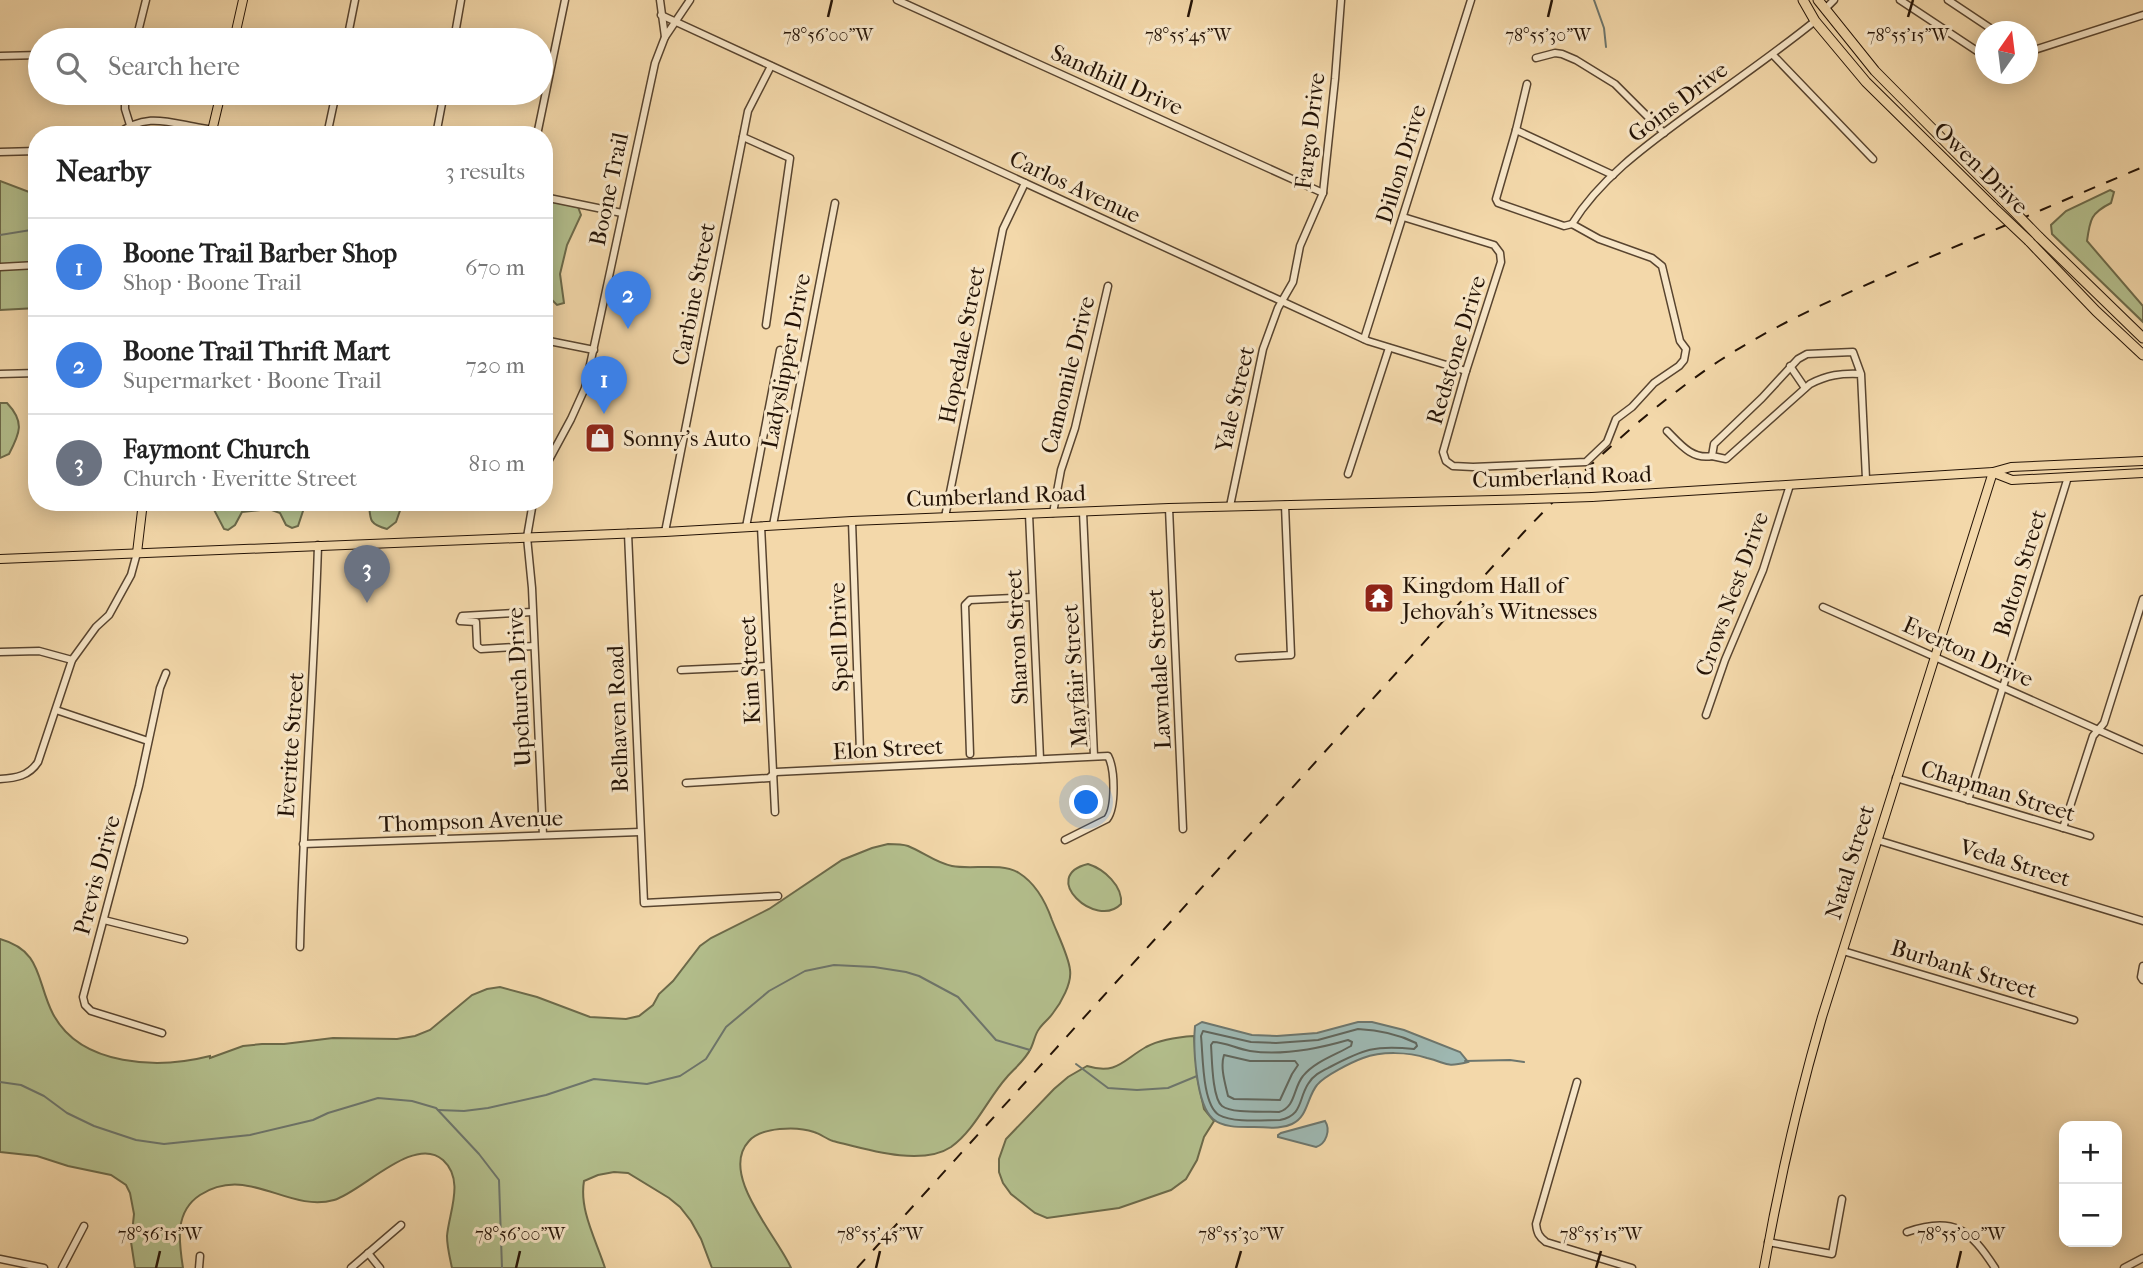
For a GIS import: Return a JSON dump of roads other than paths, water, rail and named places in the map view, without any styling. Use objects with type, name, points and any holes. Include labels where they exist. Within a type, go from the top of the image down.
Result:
[{"type":"highway","name":"Owen Drive","points":[[1803,0],[1815,21],[1866,82],[2029,241],[2096,312],[2143,355]]},
{"type":"highway","points":[[1811,0],[1819,9],[1825,9]]},
{"type":"highway","name":"Owen Drive","points":[[1818,0],[1874,69],[2039,237],[2143,338]]},
{"type":"highway","points":[[1815,21],[1823,18],[1861,64],[1874,69]]},
{"type":"main road","points":[[237,28],[243,0]]},
{"type":"main road","points":[[213,126],[218,105]]},
{"type":"main road","name":"Cumberland Road","points":[[0,559],[1169,508],[1592,497],[1993,472],[2011,467],[2143,461]]},
{"type":"main road","name":"Cumberland Road","points":[[1993,472],[2012,480],[2143,472]]},
{"type":"main road","name":"Natal Street","points":[[1764,1268],[1799,1098],[1877,839],[1993,472]]},
{"type":"main road","points":[[137,553],[142,511]]},
{"type":"street","points":[[139,28],[146,0]]},
{"type":"street","points":[[349,28],[355,0]]},
{"type":"street","points":[[456,28],[461,0]]},
{"type":"street","points":[[553,58],[565,0]]},
{"type":"street","points":[[660,0],[664,37]]},
{"type":"street","name":"Boone Trail","points":[[553,452],[579,404],[594,350],[650,83],[664,37],[690,0]]},
{"type":"street","name":"Sandhill Drive","points":[[897,0],[1323,193]]},
{"type":"street","name":"Fargo Drive","points":[[1283,301],[1296,272],[1300,246],[1323,193],[1341,0]]},
{"type":"street","name":"Dillon Drive","points":[[1364,340],[1471,0]]},
{"type":"street","points":[[1825,9],[1834,0]]},
{"type":"street","points":[[1900,0],[1975,51]]},
{"type":"street","points":[[1948,0],[1980,21]]},
{"type":"street","name":"Carlos Avenue","points":[[661,15],[1364,340],[1466,372]]},
{"type":"street","points":[[2038,49],[2143,15]]},
{"type":"street","name":"Goins Drive","points":[[1572,224],[1579,212],[1613,175],[1664,133],[1773,55],[1815,21]]},
{"type":"street","points":[[1536,58],[1555,53],[1576,60],[1615,84],[1664,133]]},
{"type":"street","points":[[0,56],[28,55]]},
{"type":"street","points":[[1773,55],[1873,159]]},
{"type":"street","name":"Carbine Street","points":[[665,532],[748,111],[771,66]]},
{"type":"street","points":[[1527,84],[1496,199],[1498,203],[1564,226],[1572,224]]},
{"type":"street","points":[[125,105],[130,125],[140,121],[168,120],[190,126]]},
{"type":"street","points":[[329,126],[333,105]]},
{"type":"street","points":[[438,126],[442,105]]},
{"type":"street","points":[[539,126],[543,105]]},
{"type":"street","points":[[1516,130],[1613,175]]},
{"type":"street","points":[[743,137],[790,158],[766,325]]},
{"type":"street","points":[[0,152],[28,151]]},
{"type":"street","name":"Hopedale Street","points":[[946,517],[1003,229],[1025,183]]},
{"type":"street","points":[[553,199],[622,213]]},
{"type":"street","name":"Ladyslipper Drive","points":[[773,526],[835,203]]},
{"type":"street","name":"Redstone Drive","points":[[1403,217],[1494,245],[1500,253],[1501,262],[1444,452],[1446,461],[1453,466],[1472,467],[1586,462],[1607,442],[1616,419],[1632,407],[1654,383],[1684,360],[1686,349],[1680,341],[1662,266],[1652,258],[1599,239],[1572,224]]},
{"type":"street","points":[[0,267],[28,265]]},
{"type":"street","name":"Camomile Drive","points":[[1053,513],[1061,470],[1075,428],[1108,286]]},
{"type":"street","name":"Yale Street","points":[[1230,506],[1263,349],[1283,301]]},
{"type":"street","points":[[553,342],[594,350]]},
{"type":"street","points":[[1348,474],[1389,348]]},
{"type":"street","points":[[746,527],[780,350]]},
{"type":"street","points":[[1712,456],[1714,444],[1798,359],[1807,354],[1853,352],[1861,374],[1866,479]]},
{"type":"street","points":[[1790,366],[1805,388]]},
{"type":"street","points":[[0,374],[28,373]]},
{"type":"street","points":[[1667,431],[1694,455],[1726,459],[1805,388],[1824,377],[1842,373],[1861,374]]},
{"type":"street","name":"Bolton Street","points":[[1968,800],[2068,477]]},
{"type":"street","name":"Crows Nest Drive","points":[[1706,715],[1725,660],[1763,570],[1790,485]]},
{"type":"street","points":[[1239,658],[1291,655],[1285,505]]},
{"type":"street","name":"Lawndale Street","points":[[1169,508],[1183,829]]},
{"type":"street","points":[[527,537],[531,511]]},
{"type":"street","name":"Mayfair Street","points":[[1065,840],[1107,819],[1113,809],[1110,759],[1108,756],[1094,756],[1083,512]]},
{"type":"street","name":"Sharon Street","points":[[1029,514],[1040,759]]},
{"type":"street","name":"Spell Drive","points":[[852,521],[860,752]]},
{"type":"street","name":"Kim Street","points":[[761,526],[775,812]]},
{"type":"street","name":"Belhaven Road","points":[[628,533],[644,903],[778,896]]},
{"type":"street","name":"Upchurch Drive","points":[[527,537],[543,835]]},
{"type":"street","name":"Everitte Street","points":[[300,947],[318,545]]},
{"type":"street","points":[[0,779],[23,776],[35,768],[72,660],[96,627],[110,615],[131,575],[137,553]]},
{"type":"street","points":[[970,754],[965,605],[970,600],[1032,597]]},
{"type":"street","points":[[2063,828],[2093,736],[2104,723],[2143,599]]},
{"type":"street","name":"Everton Drive","points":[[1823,607],[2143,750]]},
{"type":"street","points":[[532,612],[462,616],[460,621],[476,622],[477,646],[481,649],[534,646]]},
{"type":"street","points":[[0,652],[39,651],[72,660]]},
{"type":"street","points":[[681,670],[767,666]]},
{"type":"street","name":"Previs Drive","points":[[162,1033],[91,1011],[85,1005],[83,997],[166,673]]},
{"type":"street","points":[[56,710],[148,741]]},
{"type":"street","name":"Elon Street","points":[[686,783],[769,778],[776,772],[1094,756]]},
{"type":"street","name":"Chapman Street","points":[[1896,778],[2090,836]]},
{"type":"street","name":"Thompson Avenue","points":[[303,844],[640,832]]},
{"type":"street","name":"Veda Street","points":[[1877,839],[2143,921]]},
{"type":"street","points":[[104,920],[184,940]]},
{"type":"street","name":"Burbank Street","points":[[1843,951],[2074,1020]]},
{"type":"street","points":[[2143,966],[2143,980]]},
{"type":"street","points":[[1577,1082],[1536,1224],[1539,1237],[1546,1242],[1632,1268]]},
{"type":"street","points":[[1768,1242],[1832,1254],[1842,1199]]},
{"type":"street","points":[[1907,1232],[1934,1224],[1960,1229],[1972,1238],[1995,1268]]},
{"type":"street","points":[[351,1268],[401,1225]]},
{"type":"street","points":[[62,1268],[84,1226]]},
{"type":"street","points":[[368,1253],[380,1268]]},
{"type":"street","points":[[199,1268],[200,1256]]},
{"type":"street","points":[[2124,1268],[2143,1258]]},
{"type":"street","points":[[0,1259],[22,1266],[44,1268]]},
{"type":"water","points":[[1202,1022],[1252,1035],[1277,1036],[1317,1033],[1358,1022],[1372,1022],[1404,1030],[1460,1052],[1468,1062],[1450,1065],[1403,1054],[1370,1056],[1345,1066],[1321,1081],[1301,1117],[1292,1124],[1278,1128],[1233,1126],[1213,1119],[1207,1112],[1199,1089],[1195,1026]]},
{"type":"water","points":[[1325,1121],[1328,1128],[1326,1136],[1316,1147],[1278,1137],[1281,1133]]},
{"type":"waterway","points":[[1594,0],[1604,28],[1606,47]]},
{"type":"waterway","points":[[0,235],[28,230]]},
{"type":"waterway","points":[[438,1110],[488,1108],[546,1095],[594,1079],[647,1084],[680,1076],[706,1059],[726,1027],[769,991],[805,971],[834,965],[874,967],[919,976],[958,997],[996,1040],[1030,1050]]},
{"type":"waterway","points":[[1465,1061],[1524,1062]]},
{"type":"waterway","points":[[1076,1064],[1108,1088],[1168,1088],[1197,1076]]},
{"type":"waterway","points":[[0,1082],[21,1085],[94,1126],[136,1140],[164,1144],[250,1135],[313,1120],[378,1098],[412,1101],[436,1108],[499,1180],[502,1268]]},
{"type":"railway","points":[[857,1268],[1524,532],[1570,485],[1641,420],[1719,361],[1795,318],[1928,258],[2143,167]]},
{"type":"place","name":"Boone Trail Thrift Mart","points":[[628,329]]},
{"type":"place","name":"Boone Trail Barber Shop","points":[[604,414]]},
{"type":"place","name":"Sonny's Auto","points":[[600,438]]},
{"type":"place","name":"Kingdom Hall of Jehovah’s Witnesses","points":[[1379,598]]},
{"type":"place","name":"Faymont Church","points":[[367,603]]}]
